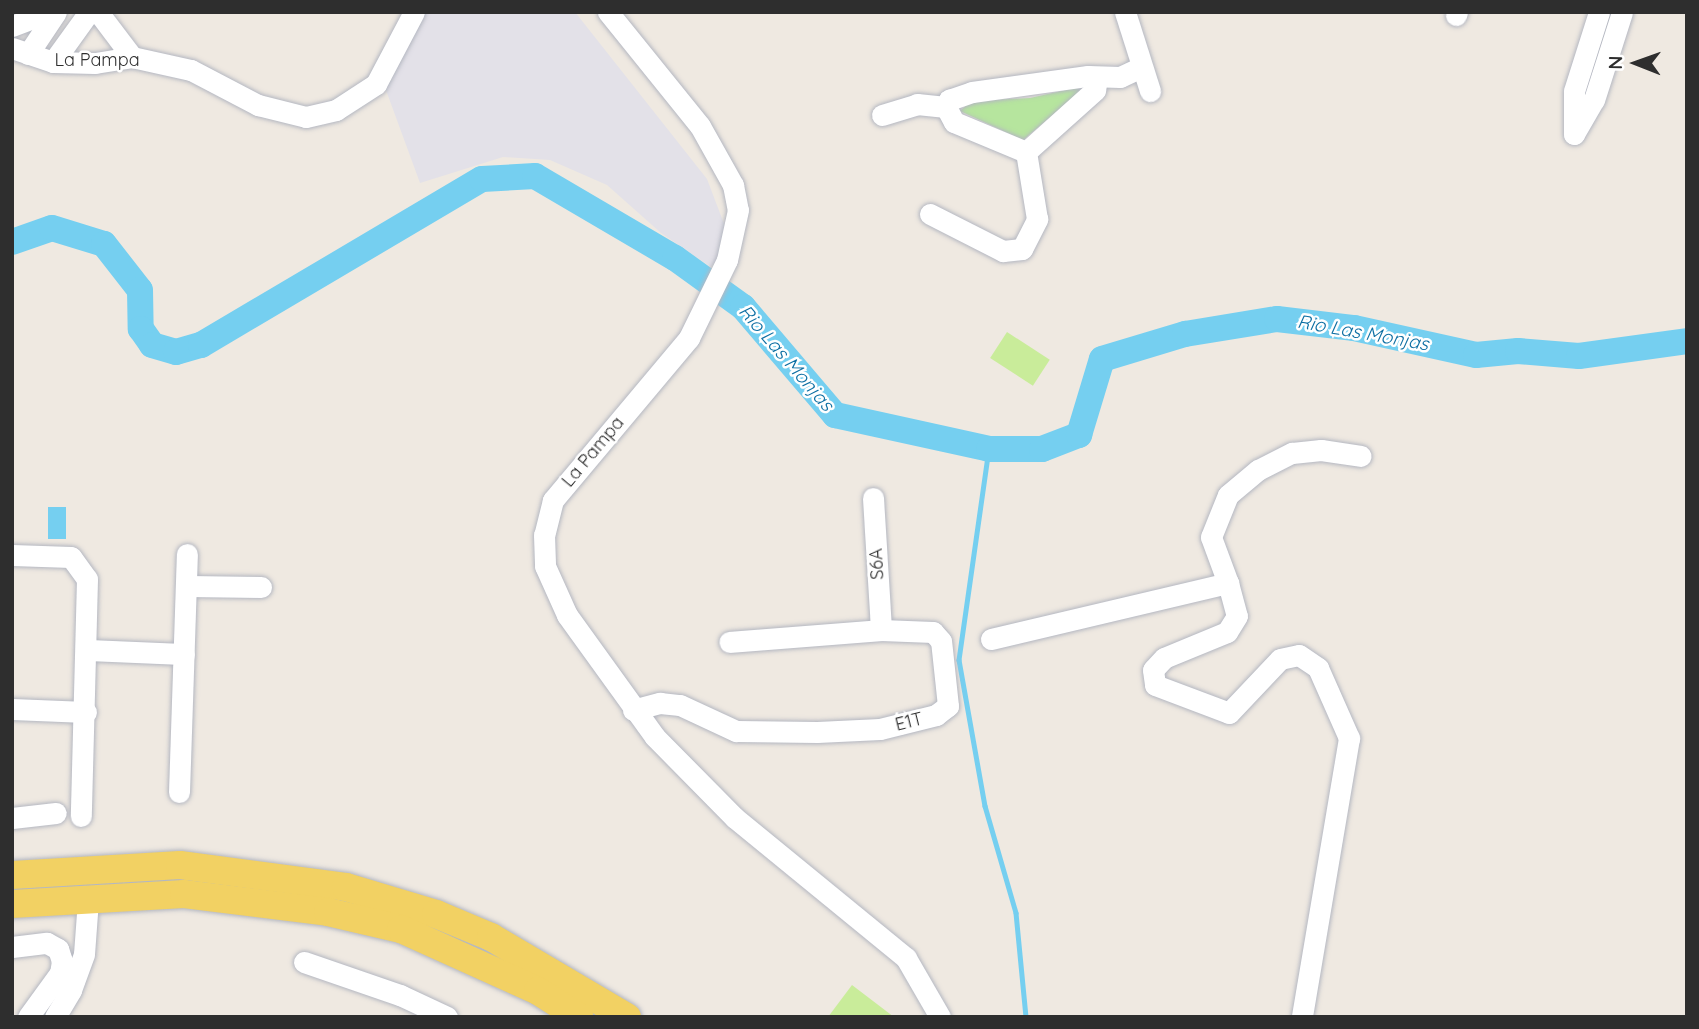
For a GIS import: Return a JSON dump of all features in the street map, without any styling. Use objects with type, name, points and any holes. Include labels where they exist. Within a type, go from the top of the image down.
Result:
[{"type":"main road","points":[[12,875],[180,865],[346,887],[436,914],[491,937],[627,1017]]},
{"type":"main road","points":[[12,904],[184,894],[328,912],[401,929],[538,991],[579,1017]]},
{"type":"street","points":[[12,26],[49,12]]},
{"type":"street","points":[[20,51],[56,12]]},
{"type":"street","points":[[53,62],[89,12]]},
{"type":"street","points":[[98,12],[132,57]]},
{"type":"street","name":"La Pampa","points":[[20,51],[53,62],[95,63],[132,57],[191,70],[258,105],[306,117],[336,110],[376,83],[414,12]]},
{"type":"street","name":"La Pampa","points":[[608,12],[701,126],[733,185],[738,210],[727,260],[689,338],[577,467],[553,500],[544,535],[545,566],[554,591],[633,709],[735,818],[906,958],[940,1017]]},
{"type":"street","points":[[1125,12],[1150,90]]},
{"type":"street","points":[[1599,12],[1574,91],[1574,134],[1594,100],[1622,12]]},
{"type":"street","points":[[946,107],[949,100],[972,92],[1088,76],[1097,79],[1120,77],[1141,67]]},
{"type":"street","points":[[1026,152],[1095,90],[1097,79]]},
{"type":"street","points":[[882,115],[917,104],[946,107]]},
{"type":"street","points":[[946,107],[954,122],[1026,152]]},
{"type":"street","points":[[930,214],[1003,251],[1022,248],[1037,219],[1026,152]]},
{"type":"street","points":[[1302,1017],[1349,738],[1335,713],[1324,677],[1309,659],[1299,655],[1280,659],[1229,713],[1155,685],[1153,670],[1164,658],[1227,632],[1237,616],[1211,537],[1228,495],[1258,470],[1292,453],[1321,450],[1361,456]]},
{"type":"street","name":"S6A","points":[[873,498],[881,630]]},
{"type":"street","points":[[179,792],[187,554]]},
{"type":"street","points":[[12,555],[71,557],[87,579],[86,712],[81,816]]},
{"type":"street","points":[[991,639],[1228,583]]},
{"type":"street","points":[[187,586],[261,587]]},
{"type":"street","name":"E1T","points":[[633,709],[660,703],[680,705],[736,731],[817,732],[880,729],[942,712],[948,706],[939,634],[881,630],[729,642]]},
{"type":"street","points":[[87,650],[184,654]]},
{"type":"street","points":[[12,709],[86,712]]},
{"type":"street","points":[[12,818],[55,813]]},
{"type":"street","points":[[55,1017],[71,990],[84,954],[88,899]]},
{"type":"street","points":[[12,947],[47,943],[58,949],[62,961],[60,973],[28,1017]]},
{"type":"street","points":[[304,962],[400,995],[447,1017]]},
{"type":"shaded area","points":[[422,12],[575,12],[707,179],[726,229],[724,250],[711,267],[661,233],[607,185],[550,160],[503,157],[420,183],[383,82]]},
{"type":"green space","points":[[1079,87],[1080,92],[1023,140],[960,111],[971,101],[1030,98]]},
{"type":"green space","points":[[1007,332],[1050,360],[1033,386],[990,358]]},
{"type":"green space","points":[[852,985],[894,1017],[828,1017]]},
{"type":"water","points":[[48,507],[66,507],[66,539],[48,539]]},
{"type":"waterway","name":"Rio Las Monjas","points":[[12,242],[52,228],[104,244],[140,290],[141,329],[152,345],[176,352],[201,345],[482,179],[535,176],[675,258],[743,307],[835,415],[989,449],[1042,449],[1079,435],[1102,359],[1185,334],[1277,319],[1354,328],[1476,355],[1518,351],[1579,356],[1687,341]]},
{"type":"waterway","points":[[989,449],[959,660],[985,806],[1016,913],[1026,1017]]}]
